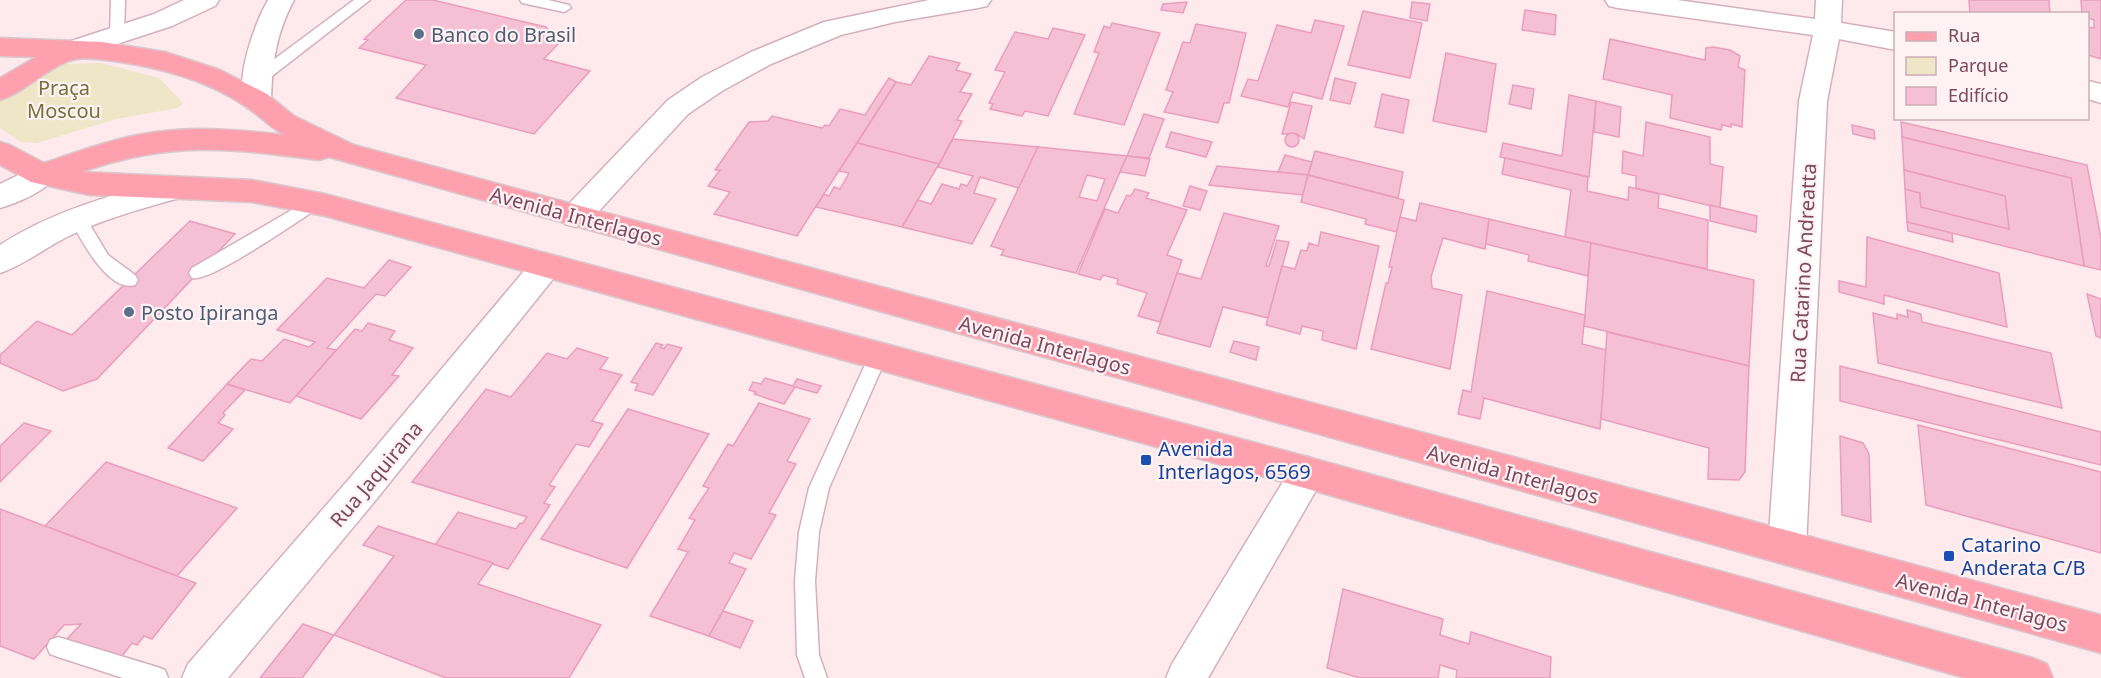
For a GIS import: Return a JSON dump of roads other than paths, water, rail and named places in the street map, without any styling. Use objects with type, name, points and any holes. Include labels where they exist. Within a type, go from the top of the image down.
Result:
[{"type":"main road","name":"Avenida Interlagos","points":[[0,47],[74,49],[155,58],[257,90],[284,123],[345,153],[2101,634]]},
{"type":"main road","points":[[0,91],[32,70],[74,49]]},
{"type":"main road","points":[[41,175],[117,150],[155,142],[234,140],[345,153]]},
{"type":"main road","points":[[0,152],[41,175],[89,184],[252,191],[314,202],[1308,473],[2033,678]]},
{"type":"street","points":[[74,49],[163,20],[206,0]]},
{"type":"street","points":[[257,90],[259,51],[269,20],[281,0]]},
{"type":"street","points":[[576,216],[678,107],[712,84],[761,58],[833,28],[895,14],[978,0]]},
{"type":"street","points":[[1617,0],[1828,14],[1894,40]]},
{"type":"street","name":"Rua Catarino Andreatta","points":[[1787,548],[1813,101],[1828,14]]},
{"type":"street","points":[[0,197],[41,175]]},
{"type":"street","points":[[0,261],[43,233],[104,208],[172,189]]},
{"type":"street","name":"Rua Jaquirana","points":[[202,678],[363,490],[546,266]]},
{"type":"street","points":[[1186,678],[1308,473]]},
{"type":"lane","points":[[117,35],[118,0]]},
{"type":"lane","points":[[257,90],[363,0]]},
{"type":"lane","points":[[527,0],[564,8]]},
{"type":"lane","points":[[198,273],[225,259],[314,202]]},
{"type":"lane","points":[[78,219],[102,260],[129,280]]},
{"type":"lane","points":[[816,678],[808,655],[804,581],[809,532],[819,488],[878,356]]},
{"type":"lane","points":[[58,647],[157,678]]},
{"type":"place","name":"Banco do Brasil","points":[[419,34]]},
{"type":"place","name":"Posto Ipiranga","points":[[129,312]]},
{"type":"place","name":"Avenida Interlagos, 6569","points":[[1146,460]]},
{"type":"place","name":"Catarino Anderata C/B","points":[[1949,556]]},
{"type":"park label","name":"Praça Moscou","points":[[64,98]]}]
